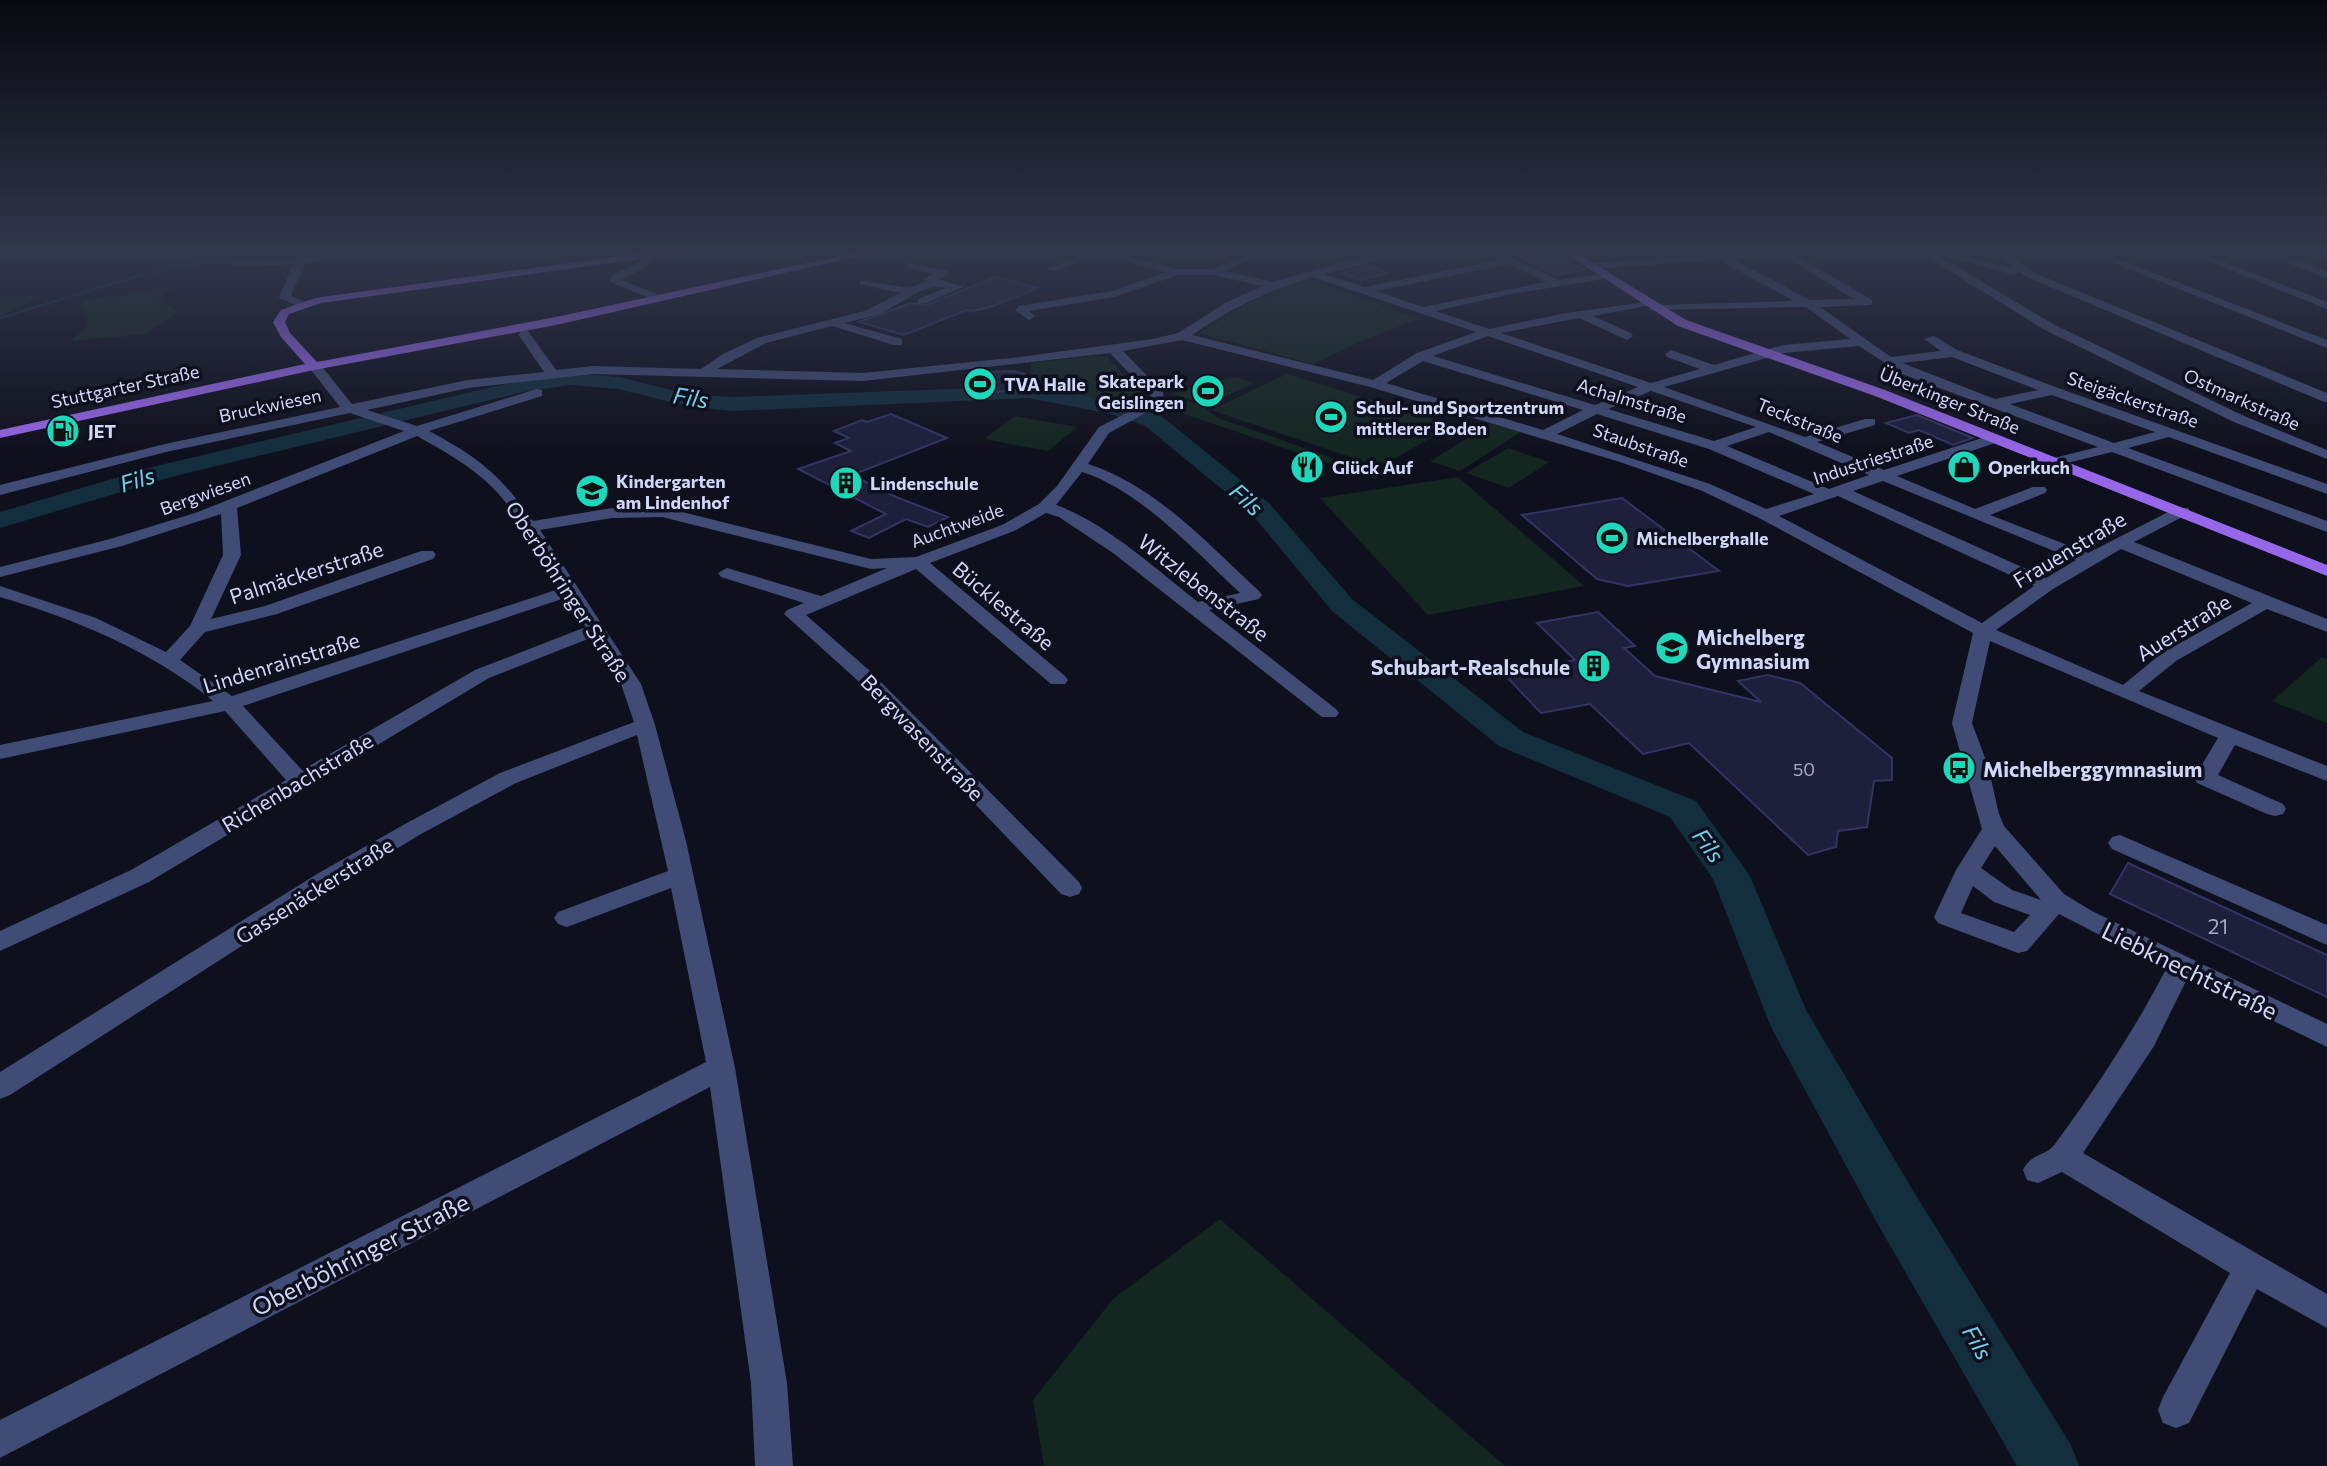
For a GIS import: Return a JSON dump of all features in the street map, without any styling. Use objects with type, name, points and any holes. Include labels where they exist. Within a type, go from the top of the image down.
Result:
[{"type":"main road","points":[[281,319],[279,322],[285,334],[314,366]]},
{"type":"main road","name":"Stuttgarter Straße","points":[[0,434],[314,366],[563,319]]},
{"type":"main road","name":"Überkinger Straße","points":[[1679,319],[1698,329],[1880,393],[2327,571]]},
{"type":"street","points":[[706,371],[730,353],[761,340],[847,319]]},
{"type":"street","points":[[1182,336],[1207,319]]},
{"type":"street","name":"Teckstraße","points":[[1450,319],[1770,427],[1975,515],[2089,559]]},
{"type":"street","points":[[1376,383],[1421,356],[1490,333],[1559,319]]},
{"type":"street","points":[[1591,319],[1627,336]]},
{"type":"street","points":[[1831,319],[1888,361],[1992,404],[2327,527]]},
{"type":"street","name":"Ostmarkstraße","points":[[2037,319],[2061,334],[2239,419],[2327,455]]},
{"type":"street","points":[[2138,319],[2327,398]]},
{"type":"street","points":[[2262,319],[2321,342]]},
{"type":"street","points":[[831,323],[898,342]]},
{"type":"street","points":[[524,334],[551,373]]},
{"type":"street","name":"Bruckwiesen","points":[[0,490],[165,448],[348,408],[468,384],[551,373],[593,370],[706,371],[800,377],[863,377],[1114,349],[1182,336]]},
{"type":"street","name":"Staubstraße","points":[[1182,336],[1376,383],[1545,434],[1705,487],[1765,515],[1983,631],[2125,693],[2327,774]]},
{"type":"street","name":"Steigäckerstraße","points":[[1930,339],[1953,353],[2053,391],[2322,487]]},
{"type":"street","points":[[1545,434],[1650,387],[1768,353],[1817,345],[1864,342]]},
{"type":"street","name":"Auchtweide","points":[[529,527],[612,513],[662,512],[871,564],[918,562],[1008,528],[1045,507],[1079,467],[1104,430],[1157,403],[1158,395],[1114,349]]},
{"type":"street","points":[[1888,361],[1953,353]]},
{"type":"street","points":[[1671,354],[1713,369]]},
{"type":"street","name":"Achalmstraße","points":[[1421,356],[1714,446],[1833,492],[2047,584]]},
{"type":"street","points":[[314,366],[348,408]]},
{"type":"street","points":[[1992,404],[2053,391]]},
{"type":"street","points":[[410,428],[537,393]]},
{"type":"street","name":"Oberböhringer Straße","points":[[348,408],[410,428],[460,453],[500,486],[631,684],[645,725],[681,875],[721,1068],[769,1383],[774,1466]]},
{"type":"street","points":[[1805,441],[1870,422]]},
{"type":"street","points":[[1714,446],[1770,427]]},
{"type":"street","name":"Bergwiesen","points":[[0,572],[109,546],[229,506],[410,428]]},
{"type":"street","points":[[2055,462],[2171,433]]},
{"type":"street","name":"Industriestraße","points":[[1765,515],[1993,439]]},
{"type":"street","points":[[1079,467],[1094,470],[1122,485],[1167,518],[1253,594],[1196,608]]},
{"type":"street","points":[[2259,501],[2322,487]]},
{"type":"street","points":[[1975,515],[2039,490]]},
{"type":"street","points":[[169,660],[198,628],[232,555],[229,506]]},
{"type":"street","name":"Witzlebenstraße","points":[[1045,507],[1065,514],[1119,550],[1329,713]]},
{"type":"street","name":"Frauenstraße","points":[[1983,631],[2047,584],[2182,511]]},
{"type":"street","name":"Auerstraße","points":[[2121,542],[2327,626]]},
{"type":"street","name":"Palmäckerstraße","points":[[198,628],[271,610],[427,555]]},
{"type":"street","name":"Bergwasenstraße","points":[[918,562],[881,575],[793,614],[824,638],[863,675],[1070,888]]},
{"type":"street","name":"Bücklestraße","points":[[918,562],[1058,680]]},
{"type":"street","points":[[727,573],[821,602]]},
{"type":"street","points":[[0,591],[43,602],[169,660],[229,704],[299,780]]},
{"type":"street","name":"Lindenrainstraße","points":[[0,752],[229,704],[569,591]]},
{"type":"street","name":"Auerstraße","points":[[2125,693],[2169,657],[2266,602]]},
{"type":"street","name":"Richenbachstraße","points":[[0,942],[140,876],[482,674],[597,629]]},
{"type":"street","points":[[1983,631],[1962,723],[1977,766],[1991,822],[1947,917],[2018,944],[2051,906]]},
{"type":"street","name":"Gassenäckerstraße","points":[[0,1087],[326,880],[413,829],[508,778],[645,725]]},
{"type":"street","points":[[2230,735],[2205,778],[2275,809]]},
{"type":"street","name":"Liebknechtstraße","points":[[1991,822],[2051,906]]},
{"type":"street","points":[[2120,844],[2327,936]]},
{"type":"street","name":"Liebknechtstraße","points":[[1968,870],[2003,897],[2051,906],[2082,917],[2327,1036]]},
{"type":"street","points":[[567,918],[681,875]]},
{"type":"street","points":[[2181,966],[2144,1038],[2050,1164],[2213,1245],[2327,1312]]},
{"type":"street","name":"Oberböhringer Straße","points":[[0,1440],[721,1068]]},
{"type":"street","points":[[2176,1410],[2250,1269]]},
{"type":"green space","points":[[86,319],[168,319],[145,334],[70,341],[88,326]]},
{"type":"green space","points":[[1221,319],[1418,319],[1361,341],[1313,364],[1198,333]]},
{"type":"green space","points":[[1107,357],[1146,399],[1137,406],[1031,389],[1031,363]]},
{"type":"green space","name":"Schul- und Sportzentrum mittlerer Boden","points":[[1287,374],[1453,425],[1380,467],[1211,410]]},
{"type":"green space","name":"Skatepark Geislingen","points":[[1235,377],[1255,383],[1207,405],[1173,394],[1186,388]]},
{"type":"green space","points":[[1188,401],[1200,405],[1218,418],[1353,465],[1382,472],[1375,479],[1170,409]]},
{"type":"green space","points":[[1015,416],[1077,427],[1048,451],[984,439]]},
{"type":"green space","points":[[1491,424],[1521,432],[1460,471],[1430,461]]},
{"type":"green space","points":[[1508,448],[1549,462],[1509,488],[1466,473]]},
{"type":"green space","points":[[1458,477],[1584,586],[1428,615],[1320,498]]},
{"type":"green space","points":[[2322,657],[2327,659],[2327,723],[2272,701]]},
{"type":"green space","points":[[1220,1219],[1505,1466],[1044,1466],[1033,1400],[1113,1299]]},
{"type":"building","points":[[866,319],[943,319],[904,335],[859,322]]},
{"type":"building","points":[[1013,371],[1025,374],[1027,390],[985,392],[983,375],[986,372]]},
{"type":"building","name":"Lindenschule","points":[[891,414],[947,438],[852,475],[896,497],[948,517],[928,527],[906,519],[869,538],[851,531],[886,514],[798,469],[851,451],[835,443],[849,438],[834,431],[862,420],[867,422]]},
{"type":"building","points":[[1917,415],[1973,438],[1953,445],[1919,430],[1909,433],[1886,423]]},
{"type":"building","name":"Michelberghalle","points":[[1622,498],[1719,571],[1628,586],[1597,579],[1522,515]]},
{"type":"building","name":"Michelberg Gymnasium","points":[[1598,612],[1635,646],[1624,648],[1655,676],[1761,702],[1738,681],[1768,675],[1800,683],[1892,758],[1892,780],[1874,781],[1867,827],[1838,831],[1836,847],[1808,855],[1689,743],[1643,754],[1590,704],[1541,713],[1504,674],[1575,660],[1537,623]]},
{"type":"building","points":[[2128,863],[2327,955],[2327,997],[2110,894]]},
{"type":"waterway","name":"Fils","points":[[0,520],[165,471],[523,386],[571,379],[619,383],[686,400],[732,404],[1029,392],[1115,408],[1152,420],[1260,508],[1342,605],[1511,739],[1683,809],[1731,876],[1786,1015],[1894,1205],[2050,1466]]},
{"type":"place","name":"TVA Halle","points":[[980,384]]},
{"type":"place","name":"Skatepark Geislingen","points":[[1208,391]]},
{"type":"place","name":"Schul- und Sportzentrum mittlerer Boden","points":[[1331,417]]},
{"type":"place","name":"JET","points":[[63,431]]},
{"type":"place","name":"Glück Auf","points":[[1307,467]]},
{"type":"place","name":"Operkuch","points":[[1964,467]]},
{"type":"place","name":"Lindenschule","points":[[846,483]]},
{"type":"place","name":"Kindergarten am Lindenhof","points":[[592,491]]},
{"type":"place","name":"Michelberghalle","points":[[1612,538]]},
{"type":"place","name":"Michelberg Gymnasium","points":[[1672,648]]},
{"type":"place","name":"Schubart-Realschule","points":[[1594,666]]},
{"type":"place","name":"Michelberggymnasium","points":[[1959,768]]}]
